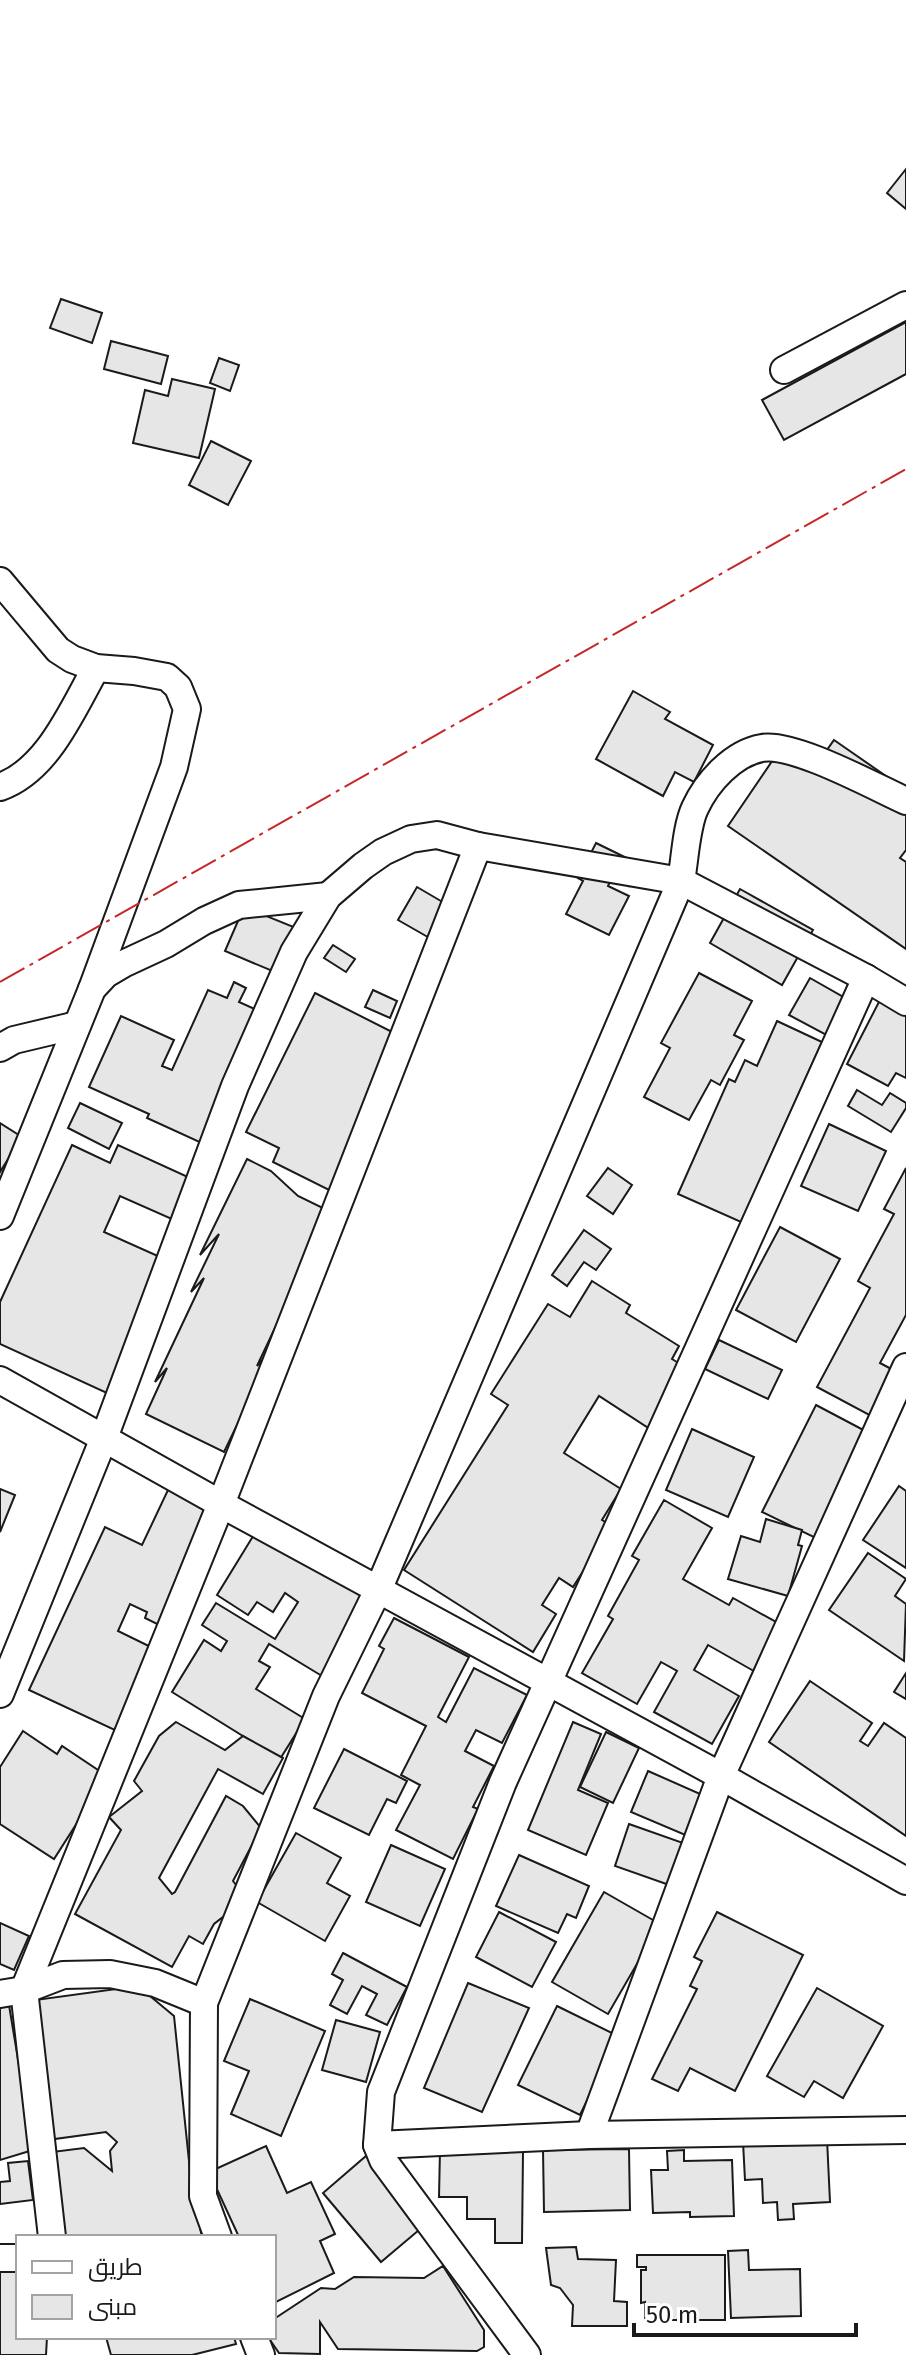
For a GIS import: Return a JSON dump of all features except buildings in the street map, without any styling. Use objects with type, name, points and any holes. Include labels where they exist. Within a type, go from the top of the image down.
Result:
[{"type":"street","points":[[784,370],[906,305]]},
{"type":"street","points":[[0,581],[58,650],[96,668],[167,677],[178,687],[187,709],[174,767],[92,989],[0,1216]]},
{"type":"street","points":[[0,787],[14,782],[47,750],[96,668]]},
{"type":"street","points":[[217,2235],[203,2196],[204,2003],[326,1696],[379,1588],[681,881],[694,810],[711,782],[746,752],[764,747],[777,748],[826,764],[906,801]]},
{"type":"street","points":[[0,1694],[104,1438],[235,1086],[294,952],[328,896],[383,852],[411,839],[437,835],[478,846],[681,881],[906,1002]]},
{"type":"street","points":[[52,2235],[12,1992],[221,1504],[478,846]]},
{"type":"street","points":[[92,989],[106,974],[123,964],[239,905],[328,896]]},
{"type":"street","points":[[527,2355],[383,2160],[377,2145],[381,2092],[503,1782],[866,978]]},
{"type":"street","points":[[0,1048],[14,1040],[77,1025]]},
{"type":"street","points":[[589,2135],[721,1776],[906,1367]]},
{"type":"street","points":[[0,1380],[906,1881]]},
{"type":"street","points":[[12,1992],[63,1975],[110,1974],[155,1983],[204,2003]]},
{"type":"street","points":[[377,2145],[589,2135],[906,2130]]},
{"type":"power","points":[[0,982],[906,469]]}]
